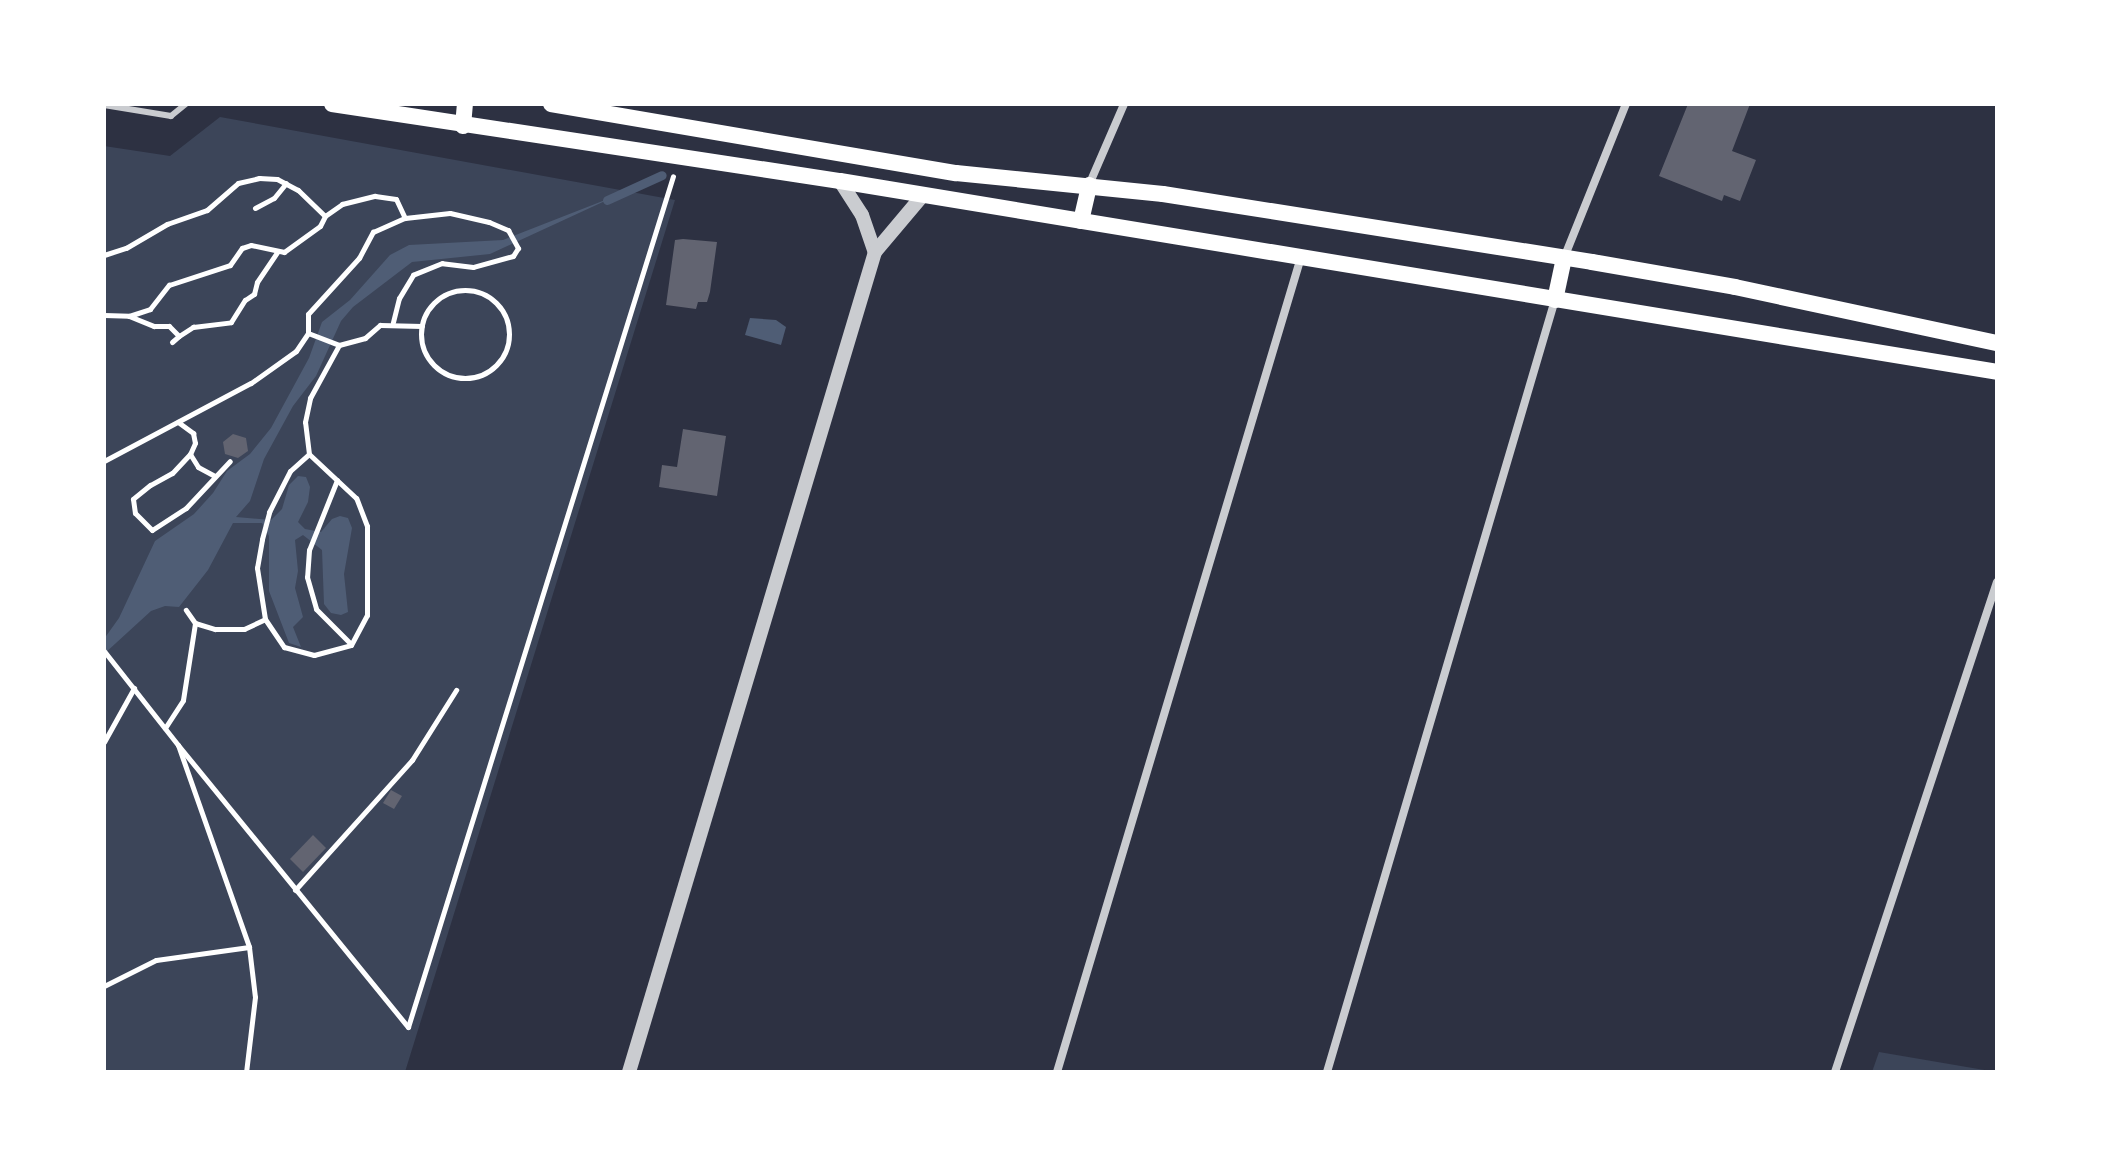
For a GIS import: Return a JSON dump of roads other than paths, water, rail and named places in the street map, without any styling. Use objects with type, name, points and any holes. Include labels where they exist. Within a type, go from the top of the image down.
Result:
[{"type":"main road","points":[[332,104],[840,181],[1997,372]]},
{"type":"main road","points":[[463,126],[465,104]]},
{"type":"main road","points":[[551,104],[944,171],[1089,185],[1564,258],[1735,287],[1997,343]]},
{"type":"main road","points":[[1081,221],[1089,185]]},
{"type":"main road","points":[[1555,300],[1564,258]]},
{"type":"street","points":[[1089,185],[1124,104]]},
{"type":"street","points":[[1564,258],[1626,104]]},
{"type":"street","points":[[840,181],[862,215],[875,252]]},
{"type":"street","points":[[629,1072],[875,252],[923,195]]},
{"type":"street","points":[[1057,1072],[1301,257]]},
{"type":"street","points":[[1327,1072],[1555,300]]},
{"type":"street","points":[[1835,1072],[1997,582]]},
{"type":"lane","points":[[104,105],[171,116],[186,104]]},
{"type":"waterway","points":[[607,200],[662,175]]}]
